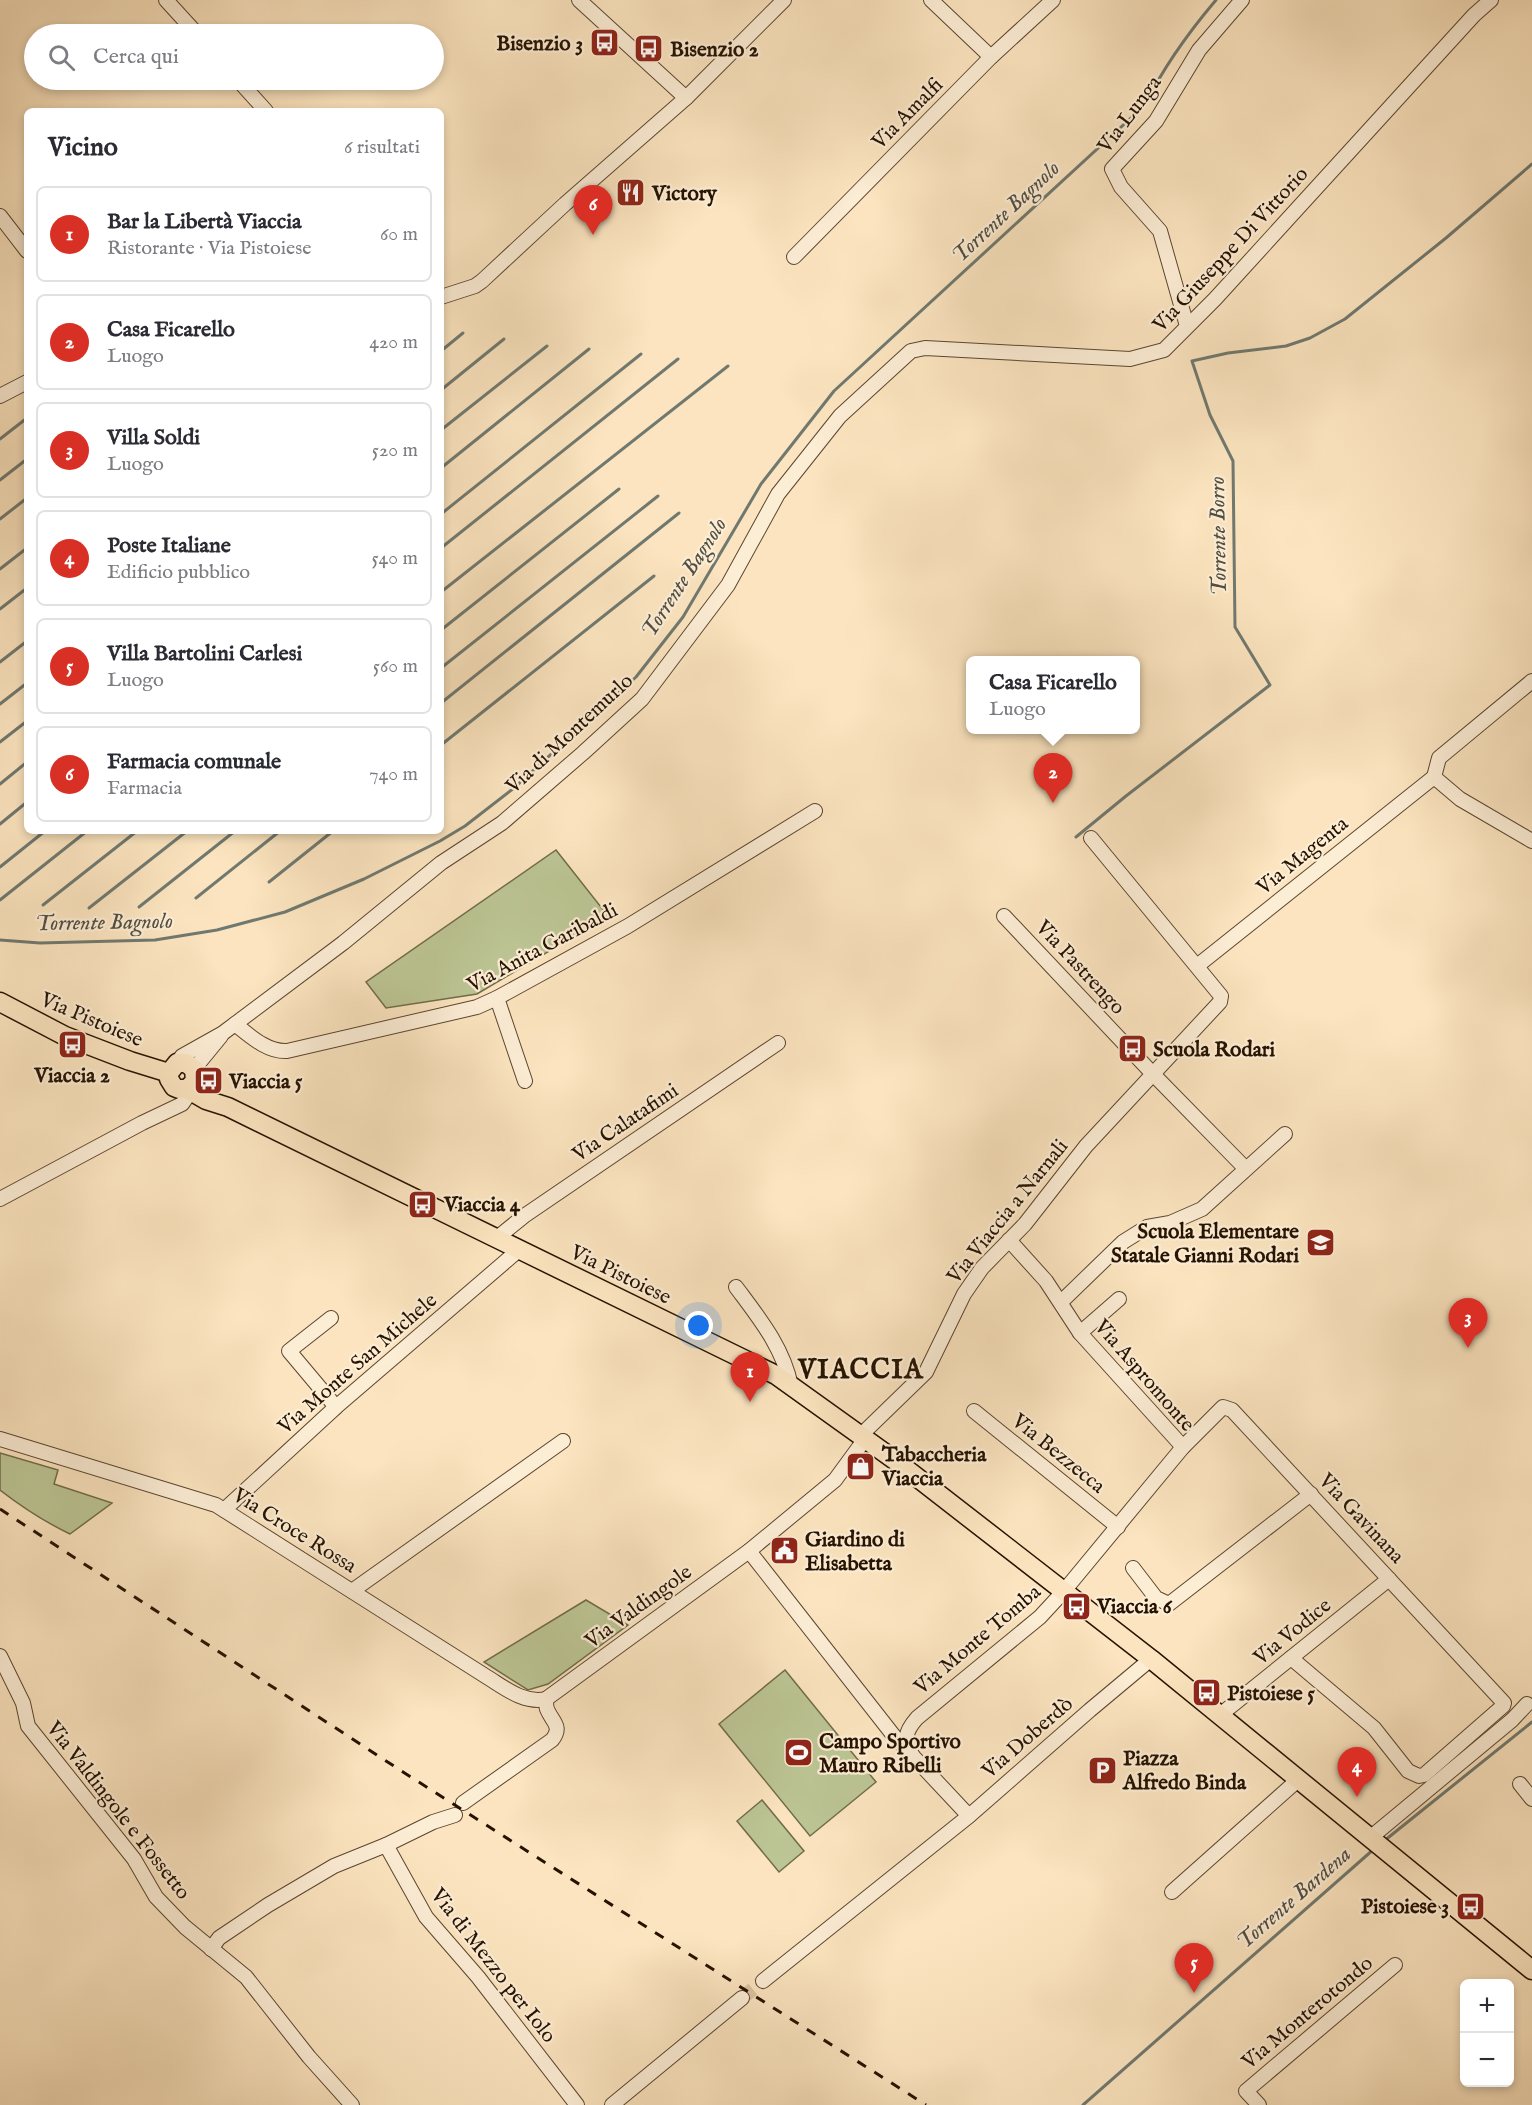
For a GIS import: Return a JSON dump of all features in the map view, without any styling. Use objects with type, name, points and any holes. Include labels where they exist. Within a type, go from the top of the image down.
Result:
[{"type":"main road","name":"Via Pistoiese","points":[[0,1002],[65,1036],[130,1061],[183,1077],[206,1100],[228,1107],[776,1375],[896,1461],[1152,1659],[1532,1970]]},
{"type":"street","points":[[166,0],[188,24]]},
{"type":"street","points":[[579,0],[686,98]]},
{"type":"street","points":[[444,296],[475,286],[482,281],[686,98],[784,0]]},
{"type":"street","points":[[932,0],[991,57]]},
{"type":"street","name":"Via Amalfi","points":[[795,257],[991,57],[1053,0]]},
{"type":"street","name":"Via Lunga","points":[[1187,326],[1161,231],[1121,186],[1112,169],[1156,121],[1199,50],[1242,0]]},
{"type":"street","name":"Via Giuseppe Di Vittorio","points":[[925,348],[1130,359],[1164,350],[1474,15],[1491,0]]},
{"type":"street","points":[[247,90],[263,108]]},
{"type":"street","points":[[0,216],[24,247]]},
{"type":"street","name":"Via di Montemurlo","points":[[0,1198],[185,1101],[183,1077],[223,1033],[343,943],[441,863],[502,823],[642,699],[728,585],[778,494],[840,416],[911,351],[925,348]]},
{"type":"street","points":[[0,396],[24,384]]},
{"type":"street","points":[[1532,681],[1439,758],[1434,777],[1460,799],[1532,842]]},
{"type":"street","name":"Via Magenta","points":[[1197,966],[1434,777]]},
{"type":"street","name":"Via Anita Garibaldi","points":[[235,1024],[263,1045],[287,1051],[477,1007],[628,926],[815,811]]},
{"type":"street","name":"Via Viaccia a Narnali","points":[[862,1438],[926,1372],[972,1280],[1025,1224],[1078,1155],[1220,1002],[1221,996],[1091,838]]},
{"type":"street","name":"Via Pastrengo","points":[[1004,916],[1152,1073]]},
{"type":"street","points":[[497,998],[525,1081]]},
{"type":"street","name":"Via Calatafimi","points":[[497,1238],[524,1216],[778,1043]]},
{"type":"street","points":[[1152,1073],[1245,1168]]},
{"type":"street","points":[[1061,1302],[1123,1242],[1147,1227],[1170,1223],[1202,1209],[1285,1134]]},
{"type":"street","name":"Via Aspromonte","points":[[1009,1240],[1046,1281],[1080,1333],[1183,1447],[1064,1592]]},
{"type":"street","name":"Via Monte San Michele","points":[[224,1510],[336,1407],[520,1249]]},
{"type":"street","points":[[736,1287],[773,1338],[787,1369],[791,1386]]},
{"type":"street","points":[[1080,1333],[1119,1299]]},
{"type":"street","points":[[330,1318],[289,1351],[336,1407]]},
{"type":"street","name":"Via Gavinana","points":[[1183,1447],[1220,1410],[1227,1407],[1232,1410],[1503,1699],[1504,1703],[1424,1775],[1419,1776],[1408,1771],[1374,1728],[1291,1658]]},
{"type":"street","name":"Via Bezzecca","points":[[974,1411],[1118,1527]]},
{"type":"street","name":"Via Valdingole","points":[[546,1699],[749,1551],[835,1480],[862,1438]]},
{"type":"street","name":"Via Croce Rossa","points":[[0,1439],[177,1492],[224,1510],[518,1695],[535,1701],[546,1699]]},
{"type":"street","points":[[352,1591],[563,1441]]},
{"type":"street","points":[[1133,1568],[1156,1598],[1169,1604],[1311,1494]]},
{"type":"street","points":[[749,1551],[894,1736],[969,1816]]},
{"type":"street","name":"Via Vodice","points":[[1220,1715],[1389,1579]]},
{"type":"street","name":"Via Monte Tomba","points":[[913,1757],[906,1734],[917,1718],[1040,1617],[1064,1592]]},
{"type":"street","name":"Via Valdingole e Fossetto","points":[[0,1656],[23,1703],[28,1726],[134,1859],[156,1897],[185,1927],[246,1977],[309,2057],[352,2105]]},
{"type":"street","name":"Via Doberdò","points":[[763,1981],[969,1816],[1152,1659]]},
{"type":"street","points":[[462,1803],[552,1740],[558,1730],[547,1709],[546,1699]]},
{"type":"street","name":"Via Monte Tomba","points":[[867,1701],[895,1724],[902,1725],[917,1718]]},
{"type":"street","points":[[1373,1840],[1512,1720],[1527,1704]]},
{"type":"street","points":[[1172,1892],[1299,1779]]},
{"type":"street","points":[[1520,1784],[1532,1799]]},
{"type":"street","points":[[211,1948],[219,1938],[268,1905],[334,1866],[454,1815]]},
{"type":"street","name":"Via di Mezzo per Iolo","points":[[386,1845],[426,1917],[478,1977],[578,2105]]},
{"type":"street","name":"Via Monterotondo","points":[[1259,2105],[1246,2091],[1395,1965]]},
{"type":"street","points":[[612,2105],[742,1998]]},
{"type":"green space","points":[[556,850],[608,916],[477,994],[386,1008],[366,982]]},
{"type":"green space","points":[[0,1453],[58,1470],[54,1484],[112,1503],[70,1534],[34,1514],[0,1490]]},
{"type":"green space","points":[[586,1600],[628,1625],[548,1684],[528,1690],[484,1662]]},
{"type":"green space","name":"Campo Sportivo Mauro Ribelli","points":[[785,1670],[876,1782],[810,1836],[719,1724]]},
{"type":"green space","points":[[762,1800],[804,1851],[779,1872],[737,1821]]},
{"type":"waterway","name":"Torrente Bagnolo","points":[[0,940],[40,943],[155,940],[217,930],[285,912],[364,879],[465,826],[514,788],[636,677],[683,617],[761,484],[834,391],[1145,105],[1177,50],[1216,0]]},
{"type":"waterway","name":"Torrente Borro","points":[[1076,837],[1270,685],[1235,627],[1233,461],[1210,415],[1192,361],[1228,353],[1286,346],[1310,338],[1345,319],[1446,238],[1532,164]]},
{"type":"waterway","points":[[444,349],[463,333]]},
{"type":"waterway","points":[[444,388],[504,339]]},
{"type":"waterway","points":[[444,428],[547,346]]},
{"type":"waterway","points":[[444,466],[589,349]]},
{"type":"waterway","points":[[444,512],[641,354]]},
{"type":"waterway","points":[[444,546],[678,359]]},
{"type":"waterway","points":[[444,590],[728,366]]},
{"type":"waterway","points":[[0,439],[24,420]]},
{"type":"waterway","points":[[0,480],[24,461]]},
{"type":"waterway","points":[[444,628],[619,489]]},
{"type":"waterway","points":[[444,666],[658,496]]},
{"type":"waterway","points":[[0,519],[24,500]]},
{"type":"waterway","points":[[444,701],[679,513]]},
{"type":"waterway","points":[[0,569],[24,550]]},
{"type":"waterway","points":[[444,743],[654,576]]},
{"type":"waterway","points":[[0,609],[24,590]]},
{"type":"waterway","points":[[0,662],[24,643]]},
{"type":"waterway","points":[[0,704],[24,685]]},
{"type":"waterway","points":[[0,742],[24,723]]},
{"type":"waterway","points":[[0,784],[24,764]]},
{"type":"waterway","points":[[0,824],[24,804]]},
{"type":"waterway","points":[[0,867],[41,834]]},
{"type":"waterway","points":[[0,900],[83,834]]},
{"type":"waterway","points":[[43,905],[133,834]]},
{"type":"waterway","points":[[89,908],[183,834]]},
{"type":"waterway","points":[[139,907],[231,834]]},
{"type":"waterway","points":[[196,898],[276,834]]},
{"type":"waterway","points":[[269,882],[329,834]]},
{"type":"waterway","name":"Torrente Bardena","points":[[1384,1841],[1532,1722]]},
{"type":"waterway","name":"Torrente Bardena","points":[[1083,2105],[1374,1849]]},
{"type":"tunnel","points":[[742,1998],[763,1981]]},
{"type":"railway","points":[[0,1509],[403,1772],[926,2105]]},
{"type":"place","name":"Bisenzio 3","points":[[604,43]]},
{"type":"place","name":"Bisenzio 2","points":[[649,49]]},
{"type":"place","name":"Victory","points":[[631,193]]},
{"type":"place","name":"Farmacia comunale","points":[[593,235]]},
{"type":"place","name":"Casa Ficarello","points":[[1053,803]]},
{"type":"place","name":"Viaccia 2","points":[[72,1044]]},
{"type":"place","name":"Scuola Rodari","points":[[1132,1049]]},
{"type":"place","name":"Viaccia 5","points":[[208,1081]]},
{"type":"place","name":"Viaccia 4","points":[[423,1204]]},
{"type":"place","name":"Scuola Elementare Statale Gianni Rodari","points":[[1320,1243]]},
{"type":"place","name":"Villa Soldi","points":[[1468,1348]]},
{"type":"place","name":"Bar la Libertà Viaccia","points":[[750,1402]]},
{"type":"place","name":"Tabaccheria Viaccia","points":[[861,1466]]},
{"type":"place","name":"Giardino di Elisabetta","points":[[784,1551]]},
{"type":"place","name":"Viaccia 6","points":[[1076,1606]]},
{"type":"place","name":"Pistoiese 5","points":[[1206,1693]]},
{"type":"place","name":"Campo Sportivo Mauro Ribelli","points":[[798,1753]]},
{"type":"place","name":"Piazza Alfredo Binda","points":[[1102,1770]]},
{"type":"place","name":"Poste Italiane","points":[[1357,1797]]},
{"type":"place","name":"Pistoiese 3","points":[[1470,1906]]},
{"type":"place","name":"Villa Bartolini Carlesi","points":[[1194,1993]]},
{"type":"district","name":"VIACCIA","points":[[861,1369]]}]
